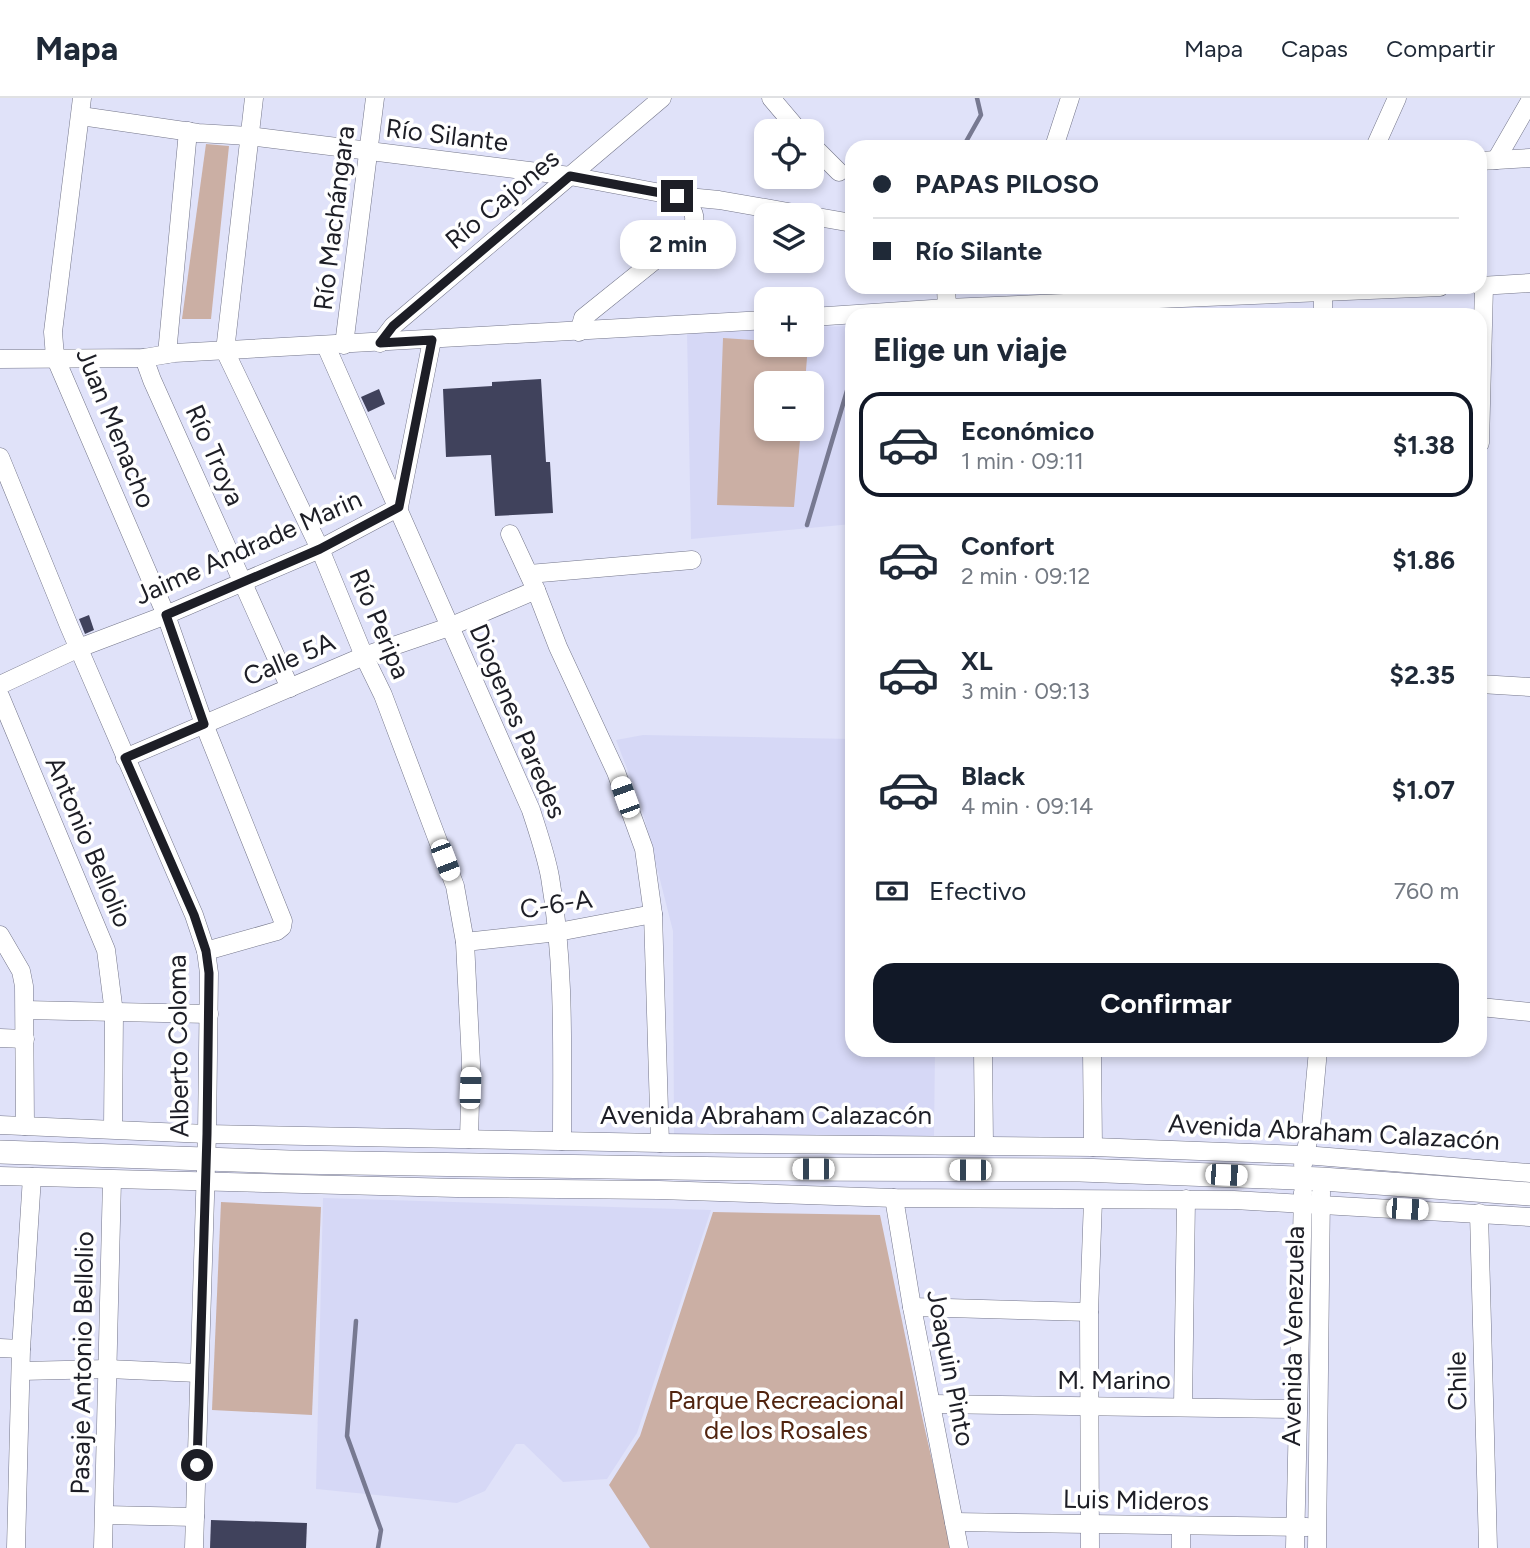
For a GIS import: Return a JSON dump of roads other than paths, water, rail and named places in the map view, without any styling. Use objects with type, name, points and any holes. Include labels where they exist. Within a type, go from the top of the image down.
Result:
[{"type":"main road","name":"Avenida Abraham Calazacón","points":[[0,1152],[206,1170],[1080,1170],[1312,1167],[1530,1195]]},
{"type":"street","name":"Juan Menacho","points":[[82,98],[53,332],[55,357],[166,615],[204,724],[283,921],[282,927],[277,931],[206,951]]},
{"type":"street","points":[[225,351],[254,98]]},
{"type":"street","name":"Río Machángara","points":[[344,345],[375,98]]},
{"type":"street","name":"Río Cajones","points":[[380,343],[393,326],[662,98]]},
{"type":"street","points":[[771,98],[789,119]]},
{"type":"street","points":[[1056,140],[1070,98]]},
{"type":"street","points":[[1378,140],[1397,98]]},
{"type":"street","points":[[1488,160],[1530,101]]},
{"type":"street","name":"Río Silante","points":[[81,116],[570,176],[677,196],[754,206]]},
{"type":"street","points":[[167,354],[188,131]]},
{"type":"street","points":[[824,157],[839,172]]},
{"type":"street","points":[[1488,160],[1530,158]]},
{"type":"street","points":[[579,332],[583,318],[690,232],[695,223],[694,213],[688,203],[677,196]]},
{"type":"street","points":[[824,218],[845,222]]},
{"type":"street","points":[[1487,286],[1530,283]]},
{"type":"street","points":[[946,294],[947,308],[1138,294]]},
{"type":"street","points":[[824,316],[845,315]]},
{"type":"street","points":[[0,359],[144,358],[167,354],[754,321]]},
{"type":"street","name":"Jaime Andrade Marin","points":[[0,685],[79,648],[166,615],[320,549],[399,507],[432,340]]},
{"type":"street","name":"Diogenes Paredes","points":[[326,346],[531,810],[550,874],[558,932],[562,1011],[562,1141]]},
{"type":"street","name":"Río Peripa","points":[[225,351],[320,549],[383,695],[455,886],[465,942],[471,1063],[469,1139]]},
{"type":"street","name":"Río Troya","points":[[144,358],[290,688]]},
{"type":"street","name":"Alberto Coloma","points":[[0,457],[5,479],[194,915],[206,951],[209,1014],[207,1134],[194,1548]]},
{"type":"street","points":[[510,534],[558,647],[616,772],[644,849],[653,914],[660,1143]]},
{"type":"street","name":"Calle 5A","points":[[125,758],[364,656],[449,627],[532,582],[692,561]]},
{"type":"street","points":[[1487,684],[1530,687]]},
{"type":"street","name":"Antonio Bellolio","points":[[0,696],[106,950],[114,1013],[113,1129]]},
{"type":"street","name":"C-6-A","points":[[465,942],[558,932],[653,914]]},
{"type":"street","points":[[2,943],[21,971],[24,986],[25,1126]]},
{"type":"street","points":[[1487,1008],[1530,1013]]},
{"type":"street","points":[[25,1010],[209,1014]]},
{"type":"street","points":[[0,1038],[24,1039]]},
{"type":"street","points":[[983,1057],[984,1145]]},
{"type":"street","points":[[1093,1057],[1093,1147]]},
{"type":"street","name":"Avenida Venezuela","points":[[1317,1057],[1311,1127],[1312,1167],[1321,1204],[1317,1548]]},
{"type":"street","name":"Avenida Abraham Calazacón","points":[[0,1125],[207,1134],[660,1143],[1093,1147],[1312,1167],[1530,1173]]},
{"type":"street","name":"Avenida Venezuela","points":[[1295,1548],[1296,1409],[1303,1203],[1312,1167]]},
{"type":"street","name":"Avenida Abraham Calazacón","points":[[0,1177],[112,1180],[206,1170],[456,1188],[659,1190],[894,1198],[1186,1199],[1303,1203],[1530,1217]]},
{"type":"street","points":[[16,1548],[8,1518],[21,1371],[33,1177]]},
{"type":"street","name":"Pasaje Antonio Bellolio","points":[[103,1548],[112,1180]]},
{"type":"street","name":"Joaquin Pinto","points":[[894,1198],[912,1307],[960,1548]]},
{"type":"street","points":[[1183,1406],[1186,1199]]},
{"type":"street","points":[[1090,1548],[1089,1312],[1093,1200]]},
{"type":"street","name":"Chile","points":[[1479,1213],[1488,1548]]},
{"type":"street","points":[[912,1307],[1089,1312]]},
{"type":"street","points":[[0,1348],[21,1349]]},
{"type":"street","points":[[21,1371],[108,1369],[198,1373]]},
{"type":"street","name":"M. Marino","points":[[932,1404],[1296,1409]]},
{"type":"street","points":[[105,1515],[195,1517]]},
{"type":"street","name":"Luis Mideros","points":[[954,1522],[1090,1526],[1317,1527]]},
{"type":"street","points":[[1181,1527],[1181,1548]]},
{"type":"waterway","points":[[967,140],[981,115],[977,98]]},
{"type":"waterway","points":[[807,525],[845,397]]},
{"type":"waterway","points":[[356,1321],[347,1436],[381,1530],[378,1548]]},
{"type":"park label","name":"Parque Recreacional de los Rosales","points":[[786,1415]]}]
